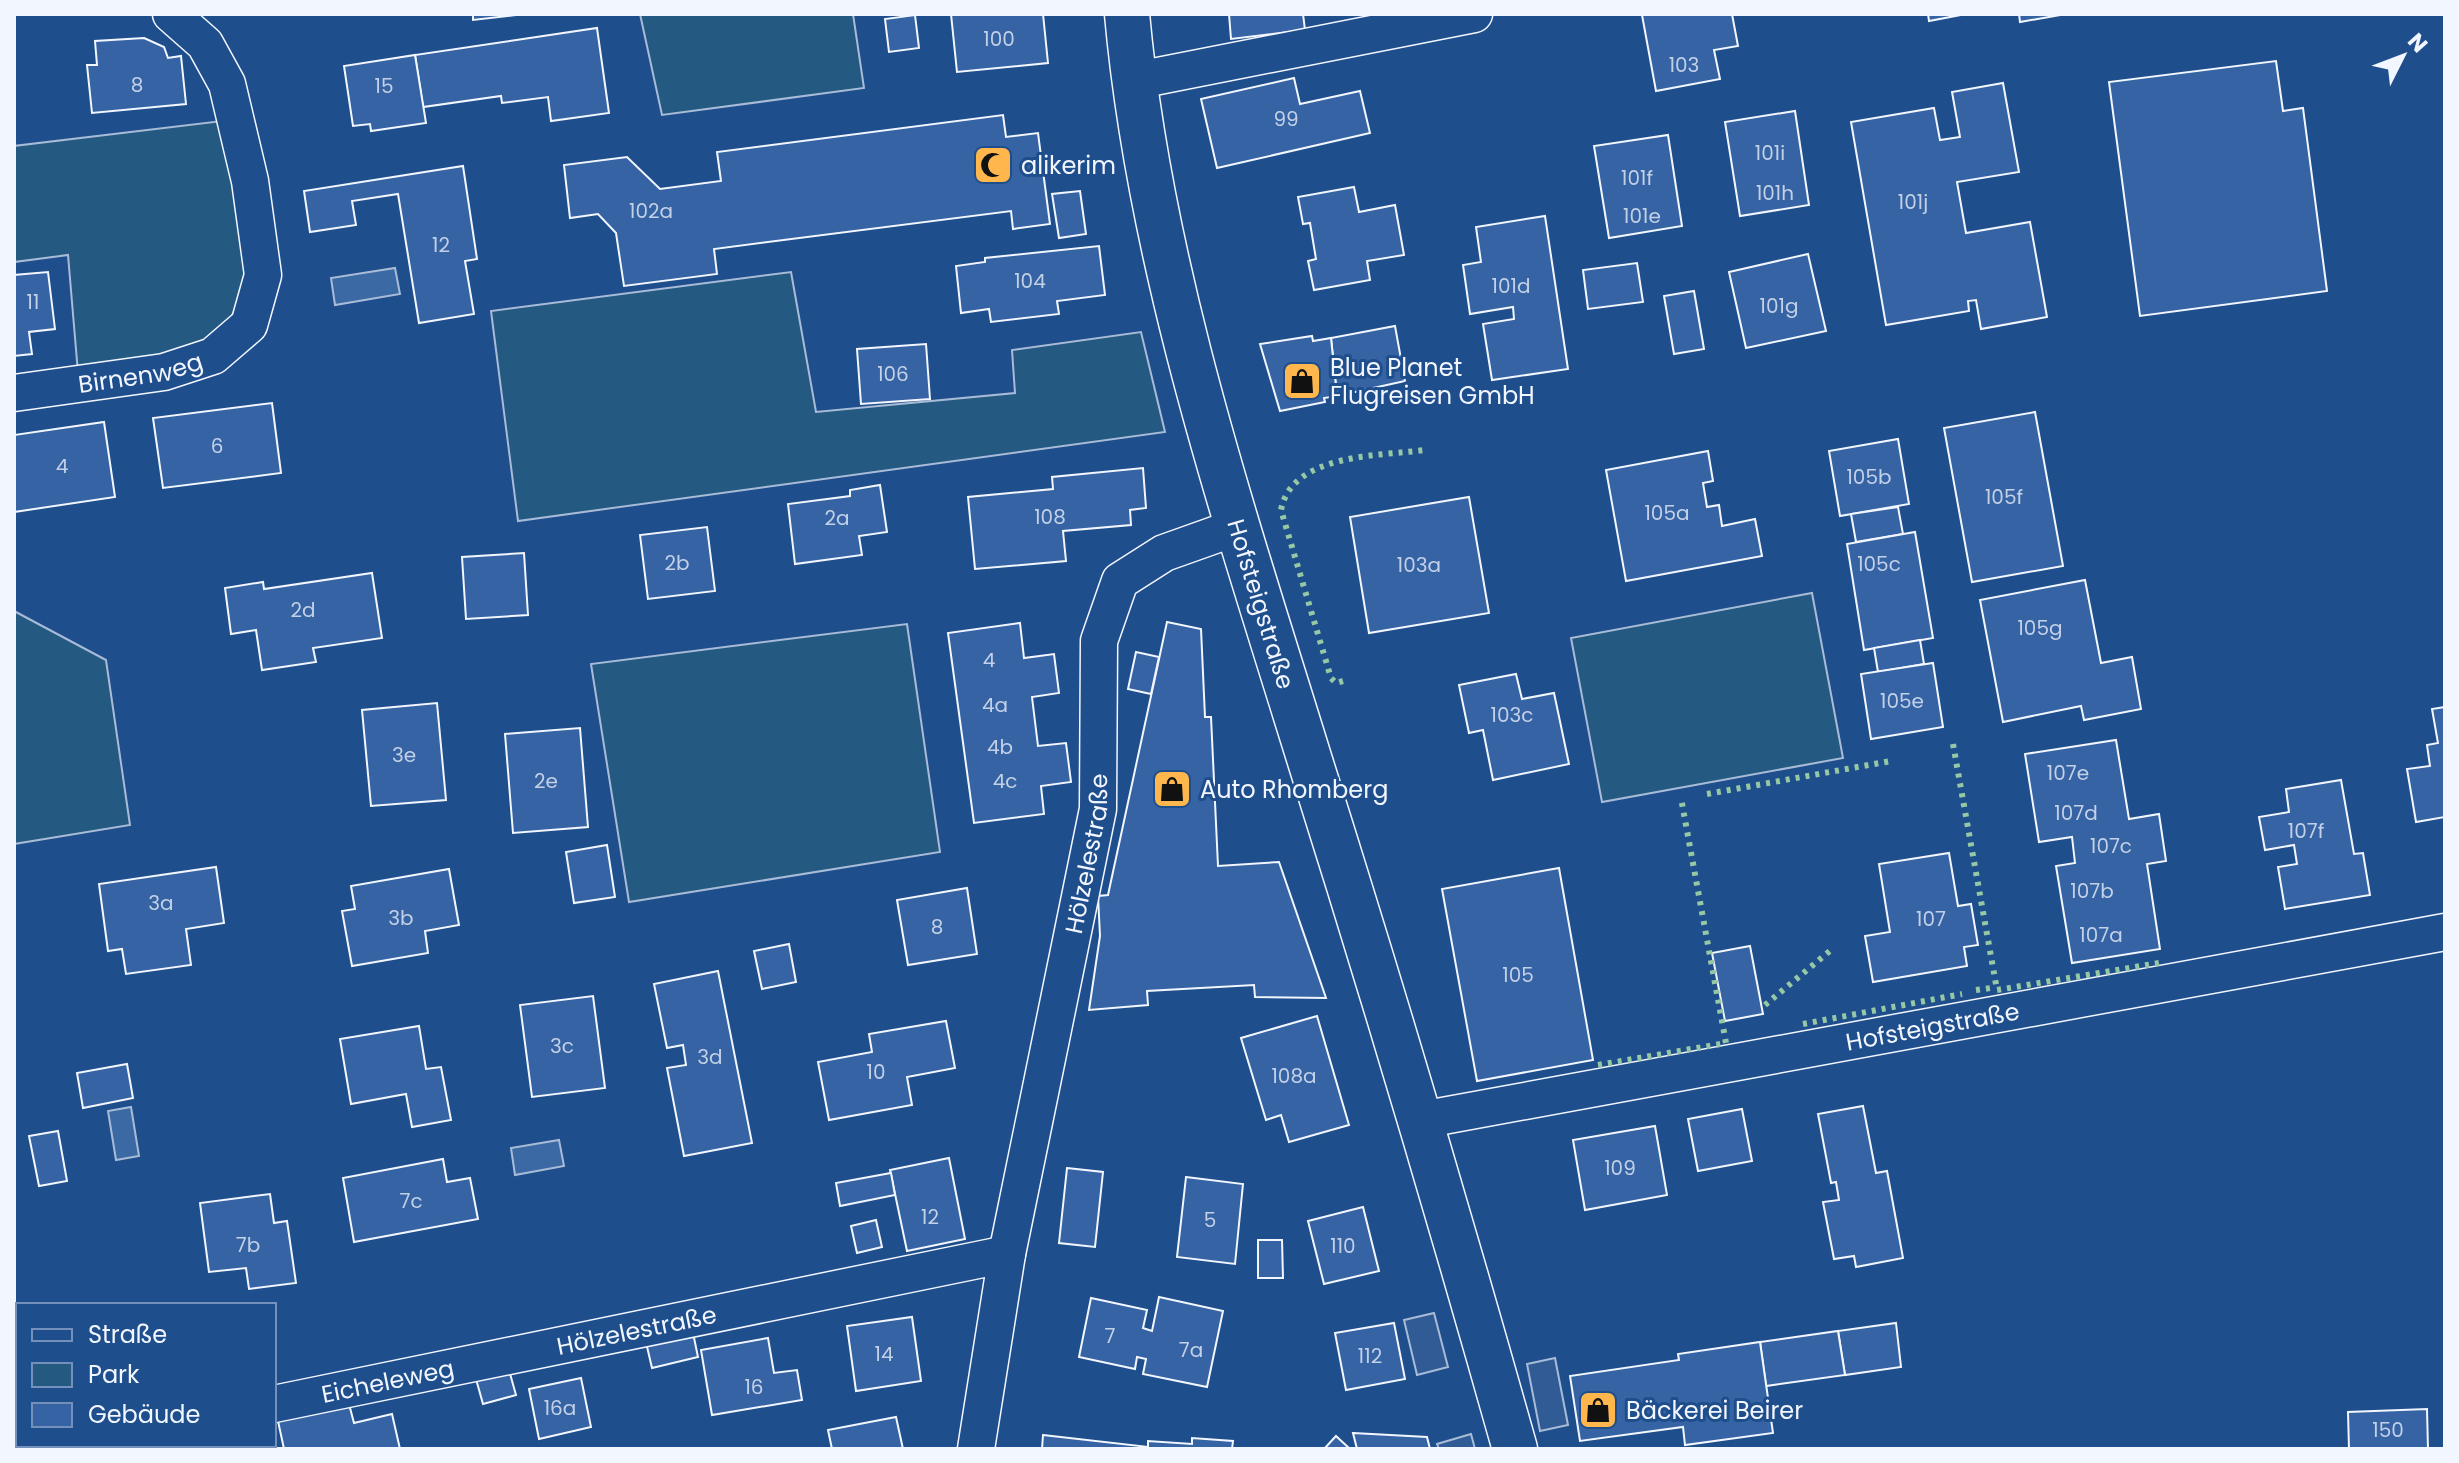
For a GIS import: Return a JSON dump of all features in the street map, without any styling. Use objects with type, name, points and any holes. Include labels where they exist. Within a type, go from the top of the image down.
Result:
[{"type":"main road","name":"Hofsteigstraße","points":[[1127,14],[1133,81],[1167,257],[1208,421],[1421,1120],[1515,1449]]},
{"type":"street","name":"Birnenweg","points":[[14,393],[164,372],[213,356],[249,325],[263,275],[250,181],[227,84],[205,44],[171,14]]},
{"type":"street","points":[[1133,81],[1474,14]]},
{"type":"street","name":"Hölzelestraße","points":[[976,1449],[1007,1254],[1098,809],[1099,641],[1120,581],[1164,553],[1240,526]]},
{"type":"street","name":"Hofsteigstraße","points":[[1421,1120],[2445,932]]},
{"type":"street","name":"Hölzelestraße","points":[[500,1359],[1007,1254]]},
{"type":"street","name":"Eicheleweg","points":[[276,1404],[500,1359]]},
{"type":"green space","points":[[640,14],[853,14],[864,88],[662,115]]},
{"type":"green space","points":[[222,121],[245,228],[247,290],[223,330],[186,356],[78,373],[68,255],[14,262],[14,146]]},
{"type":"green space","points":[[791,272],[816,412],[1015,393],[1012,350],[1141,332],[1165,432],[518,521],[491,311]]},
{"type":"green space","points":[[1812,593],[1843,758],[1602,802],[1571,638]]},
{"type":"green space","points":[[14,611],[106,660],[130,825],[14,844]]},
{"type":"green space","points":[[907,624],[940,852],[629,902],[591,664]]},
{"type":"shaded area","points":[[395,268],[400,294],[335,305],[331,278]]},
{"type":"shaded area","points":[[131,1107],[139,1156],[116,1160],[108,1111]]},
{"type":"shaded area","points":[[559,1140],[564,1166],[515,1175],[511,1148]]},
{"type":"shaded area","points":[[1434,1313],[1448,1367],[1417,1375],[1404,1320]]},
{"type":"shaded area","points":[[1555,1358],[1568,1425],[1540,1431],[1527,1364]]},
{"type":"shaded area","points":[[1471,1434],[1475,1449],[1439,1449],[1437,1444]]},
{"type":"building","points":[[473,14],[524,14],[473,20]]},
{"type":"building","points":[[951,14],[1043,14],[1048,63],[957,72]]},
{"type":"building","points":[[1229,14],[1303,14],[1305,30],[1231,39]]},
{"type":"building","points":[[1732,14],[1738,46],[1714,50],[1720,79],[1656,91],[1642,15]]},
{"type":"building","points":[[1928,14],[1966,14],[1929,21]]},
{"type":"building","points":[[2019,14],[2066,14],[2020,22]]},
{"type":"building","points":[[915,15],[919,48],[889,52],[885,19]]},
{"type":"building","points":[[597,28],[609,113],[551,121],[548,97],[502,103],[501,96],[423,107],[415,55]]},
{"type":"building","points":[[144,38],[164,47],[168,58],[181,56],[186,104],[92,113],[87,65],[97,65],[95,41]]},
{"type":"building","points":[[415,55],[426,123],[371,131],[370,124],[353,126],[344,66]]},
{"type":"building","points":[[2276,61],[2283,111],[2303,108],[2327,291],[2140,316],[2109,82]]},
{"type":"building","points":[[1294,78],[1300,104],[1360,91],[1370,133],[1217,168],[1201,99]]},
{"type":"building","points":[[2003,83],[2019,172],[1957,182],[1966,233],[2030,222],[2047,317],[1981,329],[1976,300],[1968,301],[1969,311],[1886,325],[1851,122],[1934,108],[1940,140],[1960,137],[1952,92]]},
{"type":"building","points":[[1795,111],[1809,205],[1740,216],[1725,122]]},
{"type":"building","points":[[1003,115],[1006,137],[1038,133],[1050,224],[1013,229],[1011,211],[714,249],[717,274],[624,286],[616,233],[598,214],[570,218],[564,165],[627,157],[660,189],[721,181],[717,152]]},
{"type":"building","points":[[1668,135],[1682,226],[1609,238],[1594,146]]},
{"type":"building","points":[[463,166],[477,259],[465,261],[474,314],[419,323],[398,194],[352,201],[356,225],[310,232],[304,191]]},
{"type":"building","points":[[1354,187],[1359,212],[1395,205],[1404,255],[1367,261],[1370,280],[1314,290],[1308,261],[1316,259],[1310,223],[1303,224],[1298,197]]},
{"type":"building","points":[[1080,191],[1086,234],[1059,238],[1052,194]]},
{"type":"building","points":[[1545,216],[1568,369],[1492,380],[1483,324],[1514,319],[1513,307],[1470,314],[1463,265],[1481,262],[1476,227]]},
{"type":"building","points":[[1099,246],[1105,295],[1057,301],[1059,314],[991,322],[989,309],[961,313],[956,266],[985,262],[985,258]]},
{"type":"building","points":[[1808,254],[1826,331],[1746,348],[1729,272]]},
{"type":"building","points":[[1637,263],[1643,302],[1588,309],[1583,270]]},
{"type":"building","points":[[48,272],[55,329],[29,332],[32,354],[14,356],[14,275]]},
{"type":"building","points":[[1694,291],[1704,349],[1674,354],[1664,296]]},
{"type":"building","points":[[1395,326],[1405,381],[1337,396],[1331,338]]},
{"type":"building","name":"Blue Planet Flugreisen GmbH","points":[[1312,336],[1313,341],[1331,338],[1337,396],[1324,398],[1325,402],[1280,411],[1260,344]]},
{"type":"building","points":[[926,344],[930,399],[861,404],[857,349]]},
{"type":"building","points":[[272,403],[281,473],[163,488],[153,418]]},
{"type":"building","points":[[2035,412],[2063,566],[1972,582],[1944,428]]},
{"type":"building","points":[[104,422],[115,497],[14,512],[14,435]]},
{"type":"building","points":[[1898,439],[1909,504],[1840,516],[1829,451]]},
{"type":"building","points":[[1708,451],[1713,481],[1703,483],[1707,507],[1719,505],[1722,526],[1755,519],[1762,556],[1626,581],[1606,470]]},
{"type":"building","points":[[1143,468],[1146,508],[1130,510],[1131,525],[1063,531],[1066,561],[975,569],[968,497],[1053,489],[1052,477]]},
{"type":"building","points":[[880,485],[887,532],[859,536],[862,555],[795,564],[788,504],[850,496],[850,490]]},
{"type":"building","points":[[1469,497],[1489,613],[1369,633],[1350,517]]},
{"type":"building","points":[[1898,507],[1903,534],[1856,542],[1851,514]]},
{"type":"building","points":[[707,527],[715,591],[648,599],[640,535]]},
{"type":"building","points":[[1915,532],[1933,638],[1864,650],[1847,544]]},
{"type":"building","points":[[524,553],[528,615],[466,619],[462,557]]},
{"type":"building","points":[[372,573],[382,638],[313,648],[316,662],[262,670],[256,630],[231,634],[225,588],[263,582],[264,589]]},
{"type":"building","points":[[2085,580],[2101,663],[2132,657],[2141,709],[2084,720],[2081,706],[2003,722],[1980,600]]},
{"type":"building","name":"Auto Rhomberg","points":[[1167,622],[1201,629],[1205,717],[1211,717],[1218,866],[1279,862],[1326,998],[1255,997],[1254,985],[1147,991],[1148,1005],[1089,1010],[1100,936],[1098,896],[1108,895]]},
{"type":"building","points":[[1020,623],[1024,658],[1054,654],[1059,693],[1032,697],[1038,746],[1066,743],[1071,782],[1041,786],[1044,814],[974,823],[948,633]]},
{"type":"building","points":[[1920,640],[1924,664],[1878,672],[1874,648]]},
{"type":"building","points":[[1136,652],[1159,657],[1151,694],[1128,689]]},
{"type":"building","points":[[1933,663],[1943,727],[1871,739],[1861,674]]},
{"type":"building","points":[[1516,674],[1522,699],[1554,693],[1569,764],[1493,780],[1483,730],[1469,733],[1459,685]]},
{"type":"building","points":[[437,703],[446,800],[371,806],[362,710]]},
{"type":"building","points":[[2445,707],[2445,817],[2416,822],[2407,769],[2430,766],[2427,745],[2438,743],[2432,709]]},
{"type":"building","points":[[580,728],[588,827],[513,833],[505,734]]},
{"type":"building","points":[[2116,740],[2129,819],[2159,814],[2166,861],[2147,864],[2160,949],[2072,963],[2056,866],[2075,863],[2072,837],[2039,842],[2025,754]]},
{"type":"building","points":[[2341,780],[2354,854],[2363,853],[2370,895],[2285,909],[2278,867],[2297,864],[2294,845],[2265,850],[2259,817],[2289,812],[2286,789]]},
{"type":"building","points":[[607,845],[615,897],[574,903],[566,852]]},
{"type":"building","points":[[1949,853],[1958,906],[1971,904],[1978,945],[1964,947],[1967,966],[1873,982],[1865,936],[1890,932],[1879,864]]},
{"type":"building","points":[[216,867],[224,923],[186,929],[191,965],[126,974],[122,949],[108,951],[99,884]]},
{"type":"building","points":[[1559,868],[1593,1060],[1477,1081],[1442,889]]},
{"type":"building","points":[[449,869],[459,925],[425,931],[428,953],[352,966],[342,911],[355,909],[351,886]]},
{"type":"building","points":[[967,888],[977,954],[908,965],[897,900]]},
{"type":"building","points":[[789,944],[796,982],[762,989],[754,951]]},
{"type":"building","points":[[1750,946],[1763,1014],[1725,1021],[1712,953]]},
{"type":"building","points":[[718,971],[752,1143],[684,1156],[667,1068],[686,1065],[683,1045],[667,1048],[654,984]]},
{"type":"building","points":[[593,996],[605,1088],[532,1097],[520,1005]]},
{"type":"building","points":[[1317,1016],[1349,1125],[1289,1142],[1281,1115],[1266,1120],[1241,1038]]},
{"type":"building","points":[[946,1021],[955,1068],[907,1077],[912,1105],[829,1120],[818,1062],[872,1052],[869,1034]]},
{"type":"building","points":[[419,1026],[426,1069],[441,1067],[451,1120],[412,1127],[406,1094],[351,1104],[340,1039]]},
{"type":"building","points":[[127,1064],[133,1098],[83,1108],[77,1073]]},
{"type":"building","points":[[1863,1106],[1876,1173],[1887,1171],[1903,1258],[1856,1267],[1854,1256],[1834,1259],[1823,1202],[1839,1200],[1836,1182],[1831,1183],[1818,1114]]},
{"type":"building","points":[[1742,1109],[1752,1161],[1698,1171],[1688,1119]]},
{"type":"building","points":[[1655,1126],[1667,1195],[1585,1210],[1573,1140]]},
{"type":"building","points":[[58,1131],[67,1181],[39,1186],[29,1136]]},
{"type":"building","points":[[949,1158],[965,1239],[907,1251],[890,1170]]},
{"type":"building","points":[[443,1159],[447,1182],[470,1178],[478,1219],[354,1242],[343,1178]]},
{"type":"building","points":[[1067,1168],[1103,1172],[1095,1247],[1059,1243]]},
{"type":"building","points":[[891,1173],[895,1195],[840,1206],[836,1183]]},
{"type":"building","points":[[1186,1177],[1243,1184],[1235,1264],[1177,1257]]},
{"type":"building","points":[[270,1194],[274,1223],[287,1221],[296,1283],[249,1289],[246,1268],[209,1272],[200,1203]]},
{"type":"building","points":[[1363,1207],[1379,1271],[1324,1284],[1308,1221]]},
{"type":"building","points":[[876,1220],[882,1247],[857,1253],[851,1226]]},
{"type":"building","points":[[1258,1240],[1282,1240],[1283,1278],[1258,1278]]},
{"type":"building","points":[[1159,1297],[1223,1311],[1207,1387],[1143,1374],[1146,1359],[1137,1357],[1135,1369],[1079,1357],[1091,1298],[1147,1310],[1143,1328],[1152,1331]]},
{"type":"building","points":[[912,1317],[921,1381],[856,1391],[847,1326]]},
{"type":"building","points":[[1394,1323],[1405,1379],[1346,1390],[1335,1333]]},
{"type":"building","points":[[1896,1323],[1901,1367],[1845,1375],[1838,1331]]},
{"type":"building","points":[[692,1328],[698,1357],[652,1368],[645,1338]]},
{"type":"building","points":[[1838,1331],[1845,1375],[1766,1386],[1760,1342]]},
{"type":"building","points":[[768,1338],[774,1373],[797,1370],[802,1400],[712,1415],[701,1350]]},
{"type":"building","points":[[1760,1342],[1773,1433],[1685,1445],[1683,1427],[1580,1441],[1570,1376],[1679,1360],[1678,1354]]},
{"type":"building","points":[[14,1348],[16,1348],[14,1431]]},
{"type":"building","points":[[509,1370],[516,1395],[483,1404],[476,1379]]},
{"type":"building","points":[[581,1378],[591,1427],[539,1439],[529,1389]]},
{"type":"building","points":[[349,1404],[354,1423],[392,1414],[400,1449],[284,1449],[278,1421]]},
{"type":"building","points":[[2427,1409],[2428,1449],[2349,1449],[2348,1412]]},
{"type":"building","points":[[896,1417],[903,1449],[832,1449],[828,1430]]},
{"type":"building","points":[[1353,1433],[1427,1437],[1430,1449],[1357,1449]]},
{"type":"building","points":[[1043,1435],[1148,1447],[1148,1441],[1192,1444],[1192,1438],[1233,1441],[1232,1449],[1042,1449]]},
{"type":"building","points":[[1336,1436],[1350,1449],[1324,1449]]},
{"type":"hedge","points":[[1343,681],[1336,683],[1331,678],[1281,510],[1288,491],[1302,477],[1320,468],[1363,457],[1425,450]]},
{"type":"hedge","points":[[1953,744],[1997,990],[2159,963]]},
{"type":"hedge","points":[[1707,794],[1891,761]]},
{"type":"hedge","points":[[1598,1065],[1726,1043],[1681,798]]},
{"type":"hedge","points":[[1765,1005],[1831,950]]},
{"type":"hedge","points":[[1976,990],[1991,988]]},
{"type":"hedge","points":[[1803,1024],[1962,994]]},
{"type":"place","name":"alikerim","points":[[993,165]]},
{"type":"place","name":"Blue Planet Flugreisen GmbH","points":[[1302,381]]},
{"type":"place","name":"Auto Rhomberg","points":[[1172,789]]},
{"type":"place","name":"Bäckerei Beirer","points":[[1598,1410]]}]
